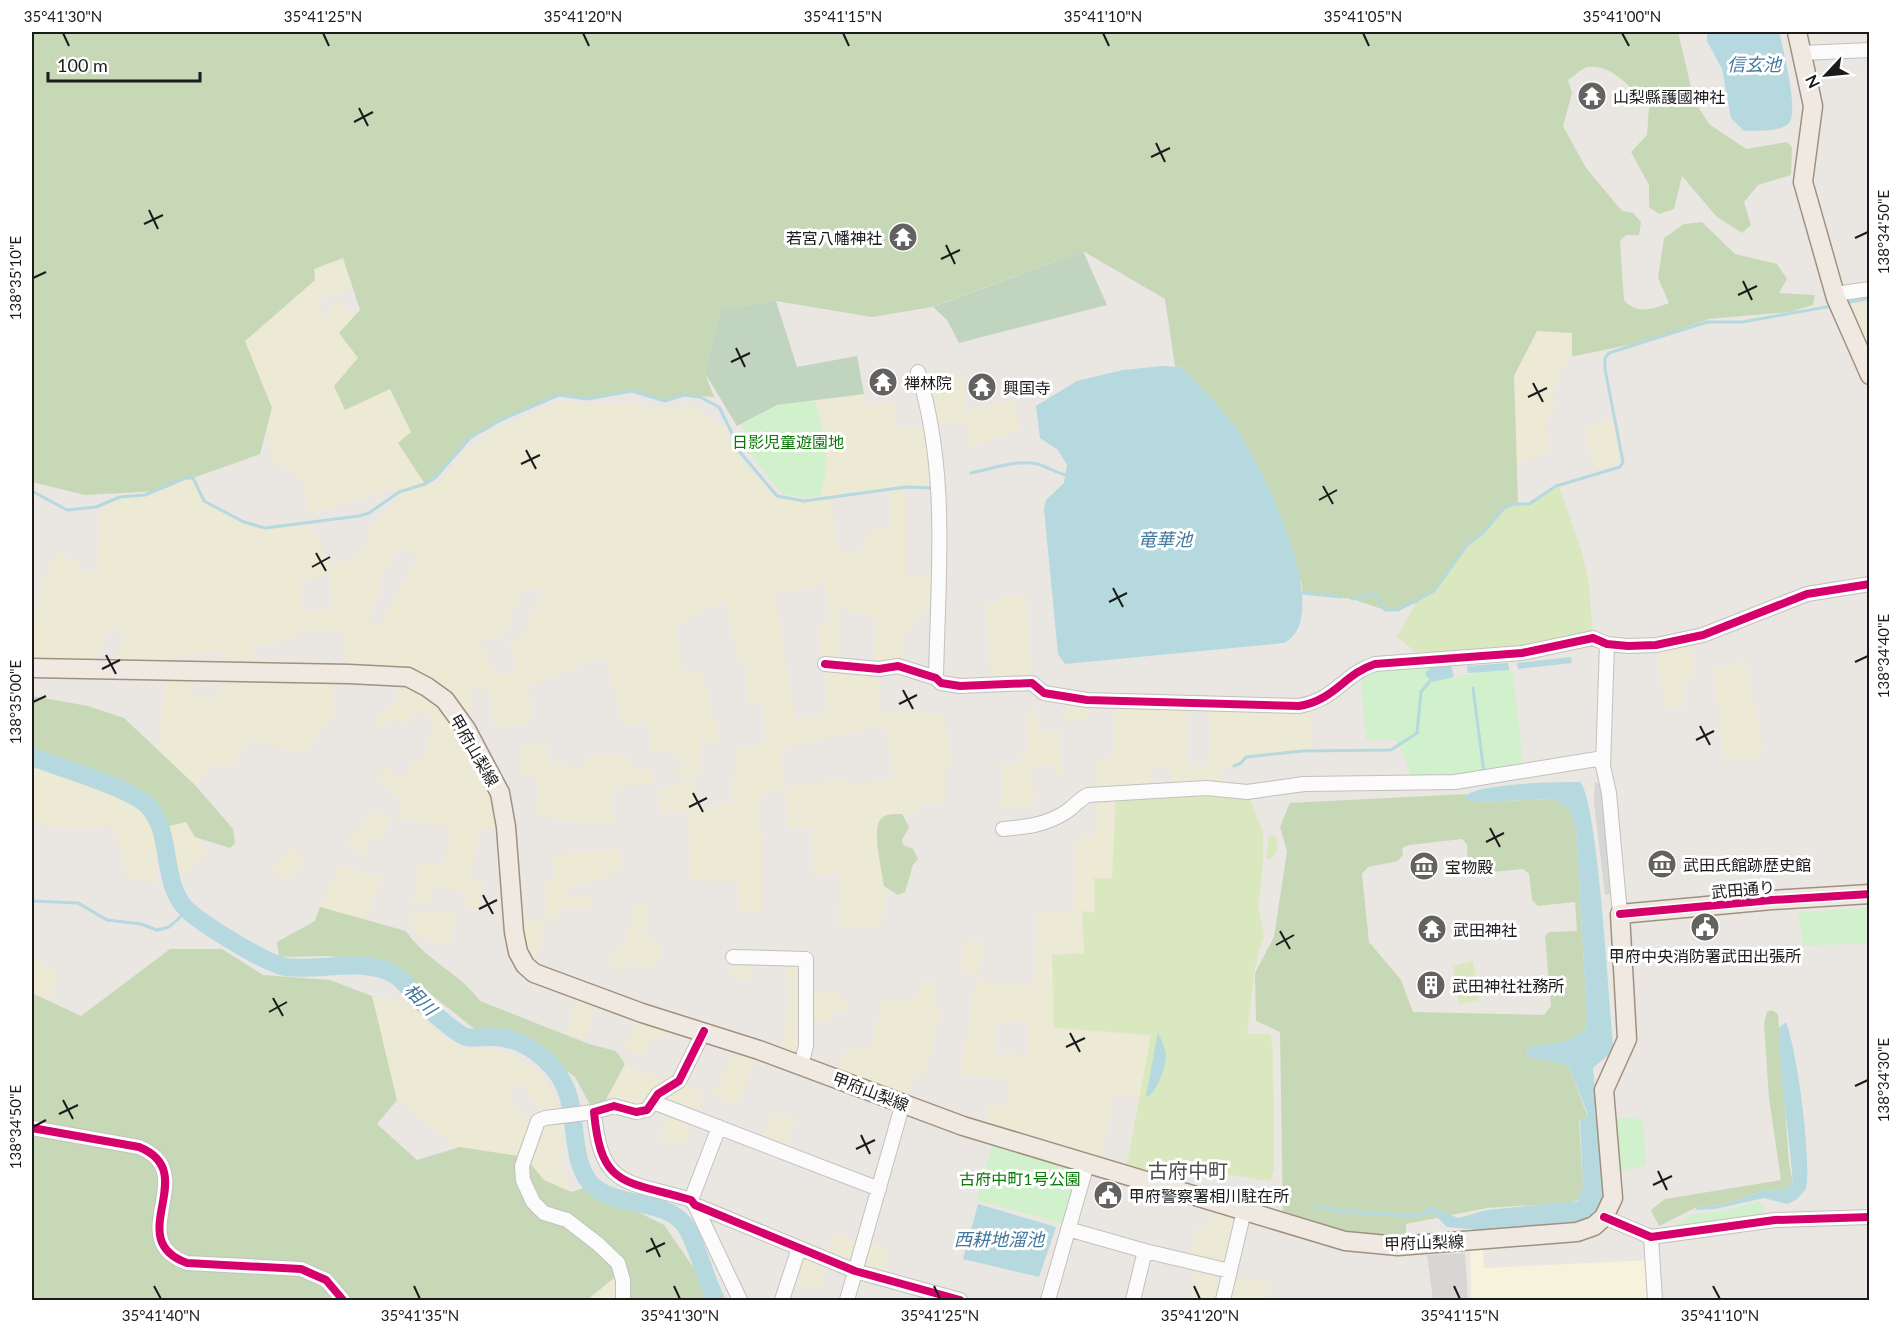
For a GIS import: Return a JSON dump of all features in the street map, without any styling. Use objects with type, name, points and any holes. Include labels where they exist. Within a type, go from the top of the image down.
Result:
[{"type":"main road","points":[[1797,32],[1813,116],[1803,182],[1837,300],[1869,375]]},
{"type":"main road","name":"甲府山梨線","points":[[32,668],[349,674],[408,678],[427,687],[445,700],[466,729],[500,793],[506,827],[514,932],[518,952],[525,965],[549,980],[801,1065],[963,1126],[1345,1241],[1398,1246],[1577,1232],[1594,1226],[1604,1217]]},
{"type":"main road","name":"武田通り","points":[[1620,914],[1869,894]]},
{"type":"main road","points":[[1604,1217],[1613,1198],[1604,1090],[1627,1039],[1620,914]]},
{"type":"street","points":[[1802,53],[1869,50]]},
{"type":"street","points":[[1837,300],[1869,289]]},
{"type":"street","points":[[918,372],[926,397],[940,489],[941,570],[936,678]]},
{"type":"street","points":[[825,664],[879,669],[897,666],[936,678],[941,683],[960,686],[1032,683],[1044,693],[1087,700],[1299,706],[1313,704],[1334,693],[1360,669],[1375,664],[1522,653],[1593,638],[1606,644],[1656,645],[1694,637],[1807,594],[1869,584]]},
{"type":"street","points":[[1606,644],[1603,758],[1609,793],[1620,914]]},
{"type":"street","points":[[1003,829],[1040,825],[1067,811],[1078,800],[1088,795],[1206,788],[1247,792],[1304,784],[1455,782],[1603,758]]},
{"type":"street","points":[[734,957],[806,959],[806,1046],[801,1065]]},
{"type":"street","points":[[623,1300],[618,1263],[567,1220],[544,1213],[533,1202],[523,1180],[522,1166],[538,1121],[562,1115],[594,1112],[614,1106],[641,1113],[654,1102],[662,1090],[679,1081],[704,1031]]},
{"type":"street","points":[[654,1102],[879,1189]]},
{"type":"street","points":[[847,1300],[903,1103]]},
{"type":"street","points":[[594,1112],[597,1142],[603,1159],[613,1174],[693,1203],[916,1294],[960,1300]]},
{"type":"street","points":[[719,1127],[693,1203],[740,1300]]},
{"type":"street","points":[[32,1128],[139,1147],[152,1154],[161,1164],[166,1181],[158,1222],[159,1236],[166,1250],[178,1260],[187,1263],[301,1269],[326,1280],[343,1300]]},
{"type":"street","points":[[1048,1300],[1087,1164]]},
{"type":"street","points":[[1223,1300],[1244,1211]]},
{"type":"street","points":[[1604,1217],[1651,1237],[1775,1220],[1869,1217]]},
{"type":"street","points":[[1068,1229],[1145,1251],[1230,1271]]},
{"type":"street","points":[[1651,1237],[1655,1300]]},
{"type":"street","points":[[782,1300],[800,1248]]},
{"type":"street","points":[[1133,1300],[1145,1251]]},
{"type":"shaded area","points":[[343,258],[354,287],[313,302],[326,319],[338,301],[355,316],[339,333],[358,358],[345,410],[390,388],[411,432],[412,468],[425,484],[438,484],[467,449],[499,428],[562,401],[587,406],[639,404],[653,409],[686,405],[696,408],[726,428],[732,449],[772,495],[771,499],[777,496],[819,499],[825,479],[826,439],[815,401],[864,394],[867,407],[893,401],[899,429],[931,426],[932,488],[906,488],[905,580],[941,570],[937,615],[920,610],[905,636],[897,666],[879,669],[880,710],[943,714],[953,766],[945,768],[946,802],[920,803],[920,812],[889,815],[878,846],[886,895],[880,928],[837,926],[840,874],[814,875],[812,828],[788,828],[785,787],[757,798],[762,833],[761,912],[740,910],[738,882],[690,880],[688,810],[660,813],[658,790],[693,781],[698,809],[731,803],[737,748],[766,742],[764,704],[749,703],[744,660],[738,661],[726,600],[675,625],[683,674],[702,670],[721,744],[699,740],[699,776],[677,781],[681,756],[651,750],[645,721],[623,727],[605,657],[527,686],[531,704],[531,724],[493,727],[490,690],[470,689],[470,728],[506,827],[480,830],[469,877],[483,882],[479,909],[464,906],[466,892],[434,886],[430,905],[412,906],[418,865],[443,863],[453,828],[398,817],[399,798],[391,794],[392,790],[377,785],[384,767],[406,780],[413,760],[424,762],[434,718],[414,711],[408,724],[389,719],[383,729],[374,724],[378,716],[397,701],[397,677],[349,674],[342,630],[300,632],[280,642],[252,646],[253,673],[327,674],[335,703],[333,716],[304,754],[251,738],[233,766],[213,764],[196,786],[157,748],[168,671],[191,671],[191,693],[215,699],[231,673],[224,672],[221,652],[192,653],[156,664],[111,670],[126,634],[111,626],[91,669],[32,668],[32,629],[42,583],[56,553],[73,559],[86,573],[97,572],[100,513],[120,497],[145,495],[186,478],[193,478],[204,501],[244,522],[265,528],[311,525],[331,567],[352,557],[366,546],[370,525],[402,497],[393,490],[384,490],[356,502],[308,514],[304,483],[294,472],[271,460],[267,426],[272,408],[245,342],[315,281],[314,269]],"holes":[[[890,489],[890,528],[873,527],[874,534],[864,535],[866,549],[837,552],[831,497]],[[400,546],[417,557],[380,624],[366,621],[382,590],[377,586]],[[330,573],[331,609],[302,612],[300,582]],[[827,581],[830,622],[820,623],[820,649],[825,664],[826,714],[795,719],[775,595],[804,590]],[[523,590],[543,590],[520,641],[509,639],[517,674],[494,674],[479,639],[503,638]],[[839,608],[878,619],[872,668],[839,665]],[[883,725],[895,777],[851,785],[847,779],[785,787],[780,753],[785,747]]]},
{"type":"shaded area","points":[[1869,303],[1869,375],[1840,309]]},
{"type":"shaded area","points":[[1537,331],[1573,333],[1572,356],[1561,368],[1552,396],[1557,407],[1549,413],[1545,425],[1551,450],[1516,464],[1514,376]]},
{"type":"shaded area","points":[[964,376],[966,413],[1014,399],[1019,430],[967,448],[966,419],[931,426],[923,388]]},
{"type":"shaded area","points":[[1611,417],[1620,460],[1616,465],[1593,469],[1585,428]]},
{"type":"shaded area","points":[[1026,597],[1032,683],[991,684],[986,604],[996,604],[1001,598]]},
{"type":"shaded area","points":[[1688,639],[1696,676],[1682,679],[1685,708],[1665,707],[1656,645]]},
{"type":"shaded area","points":[[1746,660],[1764,756],[1725,762],[1714,668]]},
{"type":"shaded area","points":[[1066,697],[1087,700],[1089,721],[1063,720]]},
{"type":"shaded area","points":[[1113,701],[1186,702],[1187,766],[1210,766],[1210,702],[1313,704],[1311,751],[1246,757],[1241,763],[1220,767],[1226,788],[1172,789],[1170,766],[1151,767],[1152,791],[1116,793],[1112,879],[1095,913],[1082,912],[1084,953],[1053,954],[1094,1033],[1151,1035],[1140,1098],[1114,1096],[1100,1167],[986,1133],[988,1105],[1006,1106],[1010,1081],[960,1074],[976,981],[1034,987],[1038,911],[1074,912],[1076,838],[1095,836],[1096,759],[1113,757]],"holes":[[[997,1022],[1030,1022],[1030,1055],[994,1053]]]},
{"type":"shaded area","points":[[1036,708],[1039,732],[1059,730],[1062,777],[1057,778],[1055,764],[1031,767],[1032,790],[1035,789],[1036,805],[1002,811],[1001,764],[1021,762],[1021,752],[1029,751],[1028,709]]},
{"type":"shaded area","points":[[546,742],[550,765],[584,767],[584,757],[629,755],[632,770],[652,768],[653,784],[611,787],[613,823],[567,822],[536,814],[538,777],[518,774],[523,744]]},
{"type":"shaded area","points":[[32,757],[116,788],[148,806],[155,818],[157,884],[127,877],[114,825],[72,829],[32,823]]},
{"type":"shaded area","points":[[1595,782],[1601,785],[1612,894],[1605,895],[1594,802]]},
{"type":"shaded area","points":[[372,811],[389,816],[388,828],[384,828],[383,837],[368,840],[369,852],[364,857],[345,843],[356,830],[361,830],[364,817],[370,818]]},
{"type":"shaded area","points":[[186,822],[206,849],[190,873],[177,872],[166,827]]},
{"type":"shaded area","points":[[290,847],[306,860],[288,882],[273,870]]},
{"type":"shaded area","points":[[620,850],[620,872],[603,874],[604,879],[566,887],[569,899],[592,895],[592,907],[560,907],[558,922],[546,921],[532,971],[513,920],[546,920],[545,881],[555,880],[554,855]]},
{"type":"shaded area","points":[[339,865],[382,876],[366,919],[320,907]]},
{"type":"shaded area","points":[[636,903],[649,906],[644,939],[663,943],[656,969],[629,961],[625,971],[611,966],[616,945],[625,948]]},
{"type":"shaded area","points":[[458,911],[449,946],[414,934],[416,926],[408,923],[410,913]]},
{"type":"shaded area","points":[[965,940],[984,942],[977,975],[961,972]]},
{"type":"shaded area","points":[[733,957],[752,958],[751,980],[732,979]]},
{"type":"shaded area","points":[[32,958],[60,975],[48,1001],[32,993]]},
{"type":"shaded area","points":[[786,959],[806,959],[806,991],[838,992],[837,1000],[847,1002],[847,1011],[835,1011],[828,1022],[806,1019],[801,1065],[778,1057],[789,1005]]},
{"type":"shaded area","points":[[921,982],[935,982],[932,1004],[942,1006],[926,1075],[915,1072],[907,1105],[835,1078],[847,1046],[869,1050],[884,998],[914,1001]]},
{"type":"shaded area","points":[[578,990],[597,996],[585,1040],[566,1034]]},
{"type":"shaded area","points":[[372,996],[405,1000],[441,1034],[462,1047],[489,1048],[515,1056],[542,1076],[562,1115],[562,1167],[571,1192],[544,1180],[525,1157],[456,1147],[397,1100]],"holes":[[[519,1081],[545,1117],[534,1128],[509,1097]]]},
{"type":"shaded area","points":[[642,1013],[669,1021],[661,1040],[652,1037],[643,1056],[625,1049]]},
{"type":"shaded area","points":[[738,1043],[759,1050],[737,1105],[713,1095]]},
{"type":"shaded area","points":[[625,1064],[674,1084],[679,1081],[703,1094],[683,1147],[658,1139],[669,1109],[601,1109]]},
{"type":"shaded area","points":[[774,1110],[796,1120],[783,1152],[759,1143]]},
{"type":"shaded area","points":[[1215,1202],[1244,1211],[1229,1275],[1270,1284],[1268,1300],[1190,1300],[1196,1262],[1189,1260],[1196,1227],[1207,1230]]},
{"type":"shaded area","points":[[833,1233],[863,1246],[865,1241],[889,1248],[879,1277],[828,1259],[818,1291],[787,1284],[799,1248],[824,1257]]},
{"type":"shaded area","points":[[1483,1239],[1484,1268],[1651,1260],[1655,1300],[1471,1300],[1470,1240]]},
{"type":"shaded area","points":[[1465,1253],[1468,1300],[1433,1300],[1427,1255]]},
{"type":"shaded area","points":[[621,1272],[623,1300],[587,1300],[601,1287]]},
{"type":"green space","points":[[32,32],[1678,32],[1694,100],[1709,124],[1746,149],[1787,142],[1792,147],[1791,175],[1758,185],[1744,202],[1751,225],[1742,233],[1717,217],[1682,176],[1674,209],[1659,214],[1649,207],[1649,185],[1631,152],[1647,135],[1649,107],[1615,74],[1597,67],[1588,67],[1578,72],[1568,80],[1572,93],[1563,126],[1586,168],[1622,211],[1633,213],[1641,222],[1639,235],[1626,235],[1620,241],[1624,300],[1639,309],[1651,309],[1669,303],[1658,278],[1664,238],[1684,224],[1702,222],[1735,254],[1777,264],[1787,279],[1779,293],[1815,295],[1813,305],[1790,312],[1709,319],[1643,342],[1580,355],[1572,356],[1572,333],[1537,331],[1514,376],[1518,504],[1504,508],[1484,532],[1467,545],[1434,591],[1416,603],[1398,610],[1385,610],[1352,599],[1303,593],[1301,581],[1234,425],[1181,367],[1175,366],[1165,299],[1083,251],[932,307],[872,317],[776,301],[723,309],[705,373],[714,397],[684,395],[665,401],[632,391],[587,399],[559,395],[501,420],[470,438],[435,478],[425,484],[398,443],[411,432],[390,389],[345,410],[334,386],[358,358],[339,333],[360,310],[343,258],[314,269],[315,280],[245,341],[272,408],[260,454],[193,478],[186,478],[158,491],[85,495],[32,482]]},
{"type":"green space","points":[[1083,251],[1107,305],[959,343],[947,320],[933,307]]},
{"type":"green space","points":[[776,301],[797,367],[857,356],[864,394],[777,405],[737,426],[705,373],[722,309]]},
{"type":"green space","name":"日影児童遊園地","points":[[815,401],[826,460],[820,495],[807,498],[783,494],[744,447],[745,432],[742,424],[777,405]]},
{"type":"green space","points":[[1559,486],[1581,549],[1589,583],[1593,638],[1427,661],[1397,637],[1416,603],[1434,591],[1467,545],[1484,532],[1504,508],[1514,504],[1529,504]]},
{"type":"green space","points":[[1427,661],[1451,679],[1494,671],[1509,670],[1513,674],[1524,771],[1413,781],[1404,755],[1395,740],[1366,740],[1360,669]]},
{"type":"green space","points":[[32,696],[88,706],[124,718],[196,786],[233,829],[235,843],[230,848],[195,837],[186,822],[161,828],[148,806],[134,796],[32,758]]},
{"type":"green space","points":[[1247,792],[1263,832],[1263,864],[1258,908],[1264,934],[1255,967],[1247,1034],[1270,1034],[1273,1050],[1274,1171],[1270,1181],[1166,1165],[1160,1185],[1125,1175],[1151,1035],[1054,1028],[1052,955],[1084,953],[1082,911],[1095,913],[1094,878],[1112,879],[1116,793]]},
{"type":"green space","points":[[1466,794],[1465,796],[1477,802],[1553,799],[1569,810],[1576,829],[1587,1016],[1585,1030],[1567,1041],[1528,1047],[1527,1051],[1529,1057],[1568,1065],[1588,1117],[1579,1121],[1583,1188],[1578,1200],[1567,1203],[1487,1208],[1406,1224],[1406,1238],[1351,1236],[1283,1218],[1280,1032],[1256,1021],[1255,973],[1274,937],[1287,851],[1280,827],[1290,803]],"holes":[[[1462,839],[1467,844],[1468,871],[1474,874],[1523,869],[1529,874],[1532,900],[1538,906],[1575,902],[1577,931],[1549,932],[1545,936],[1551,1006],[1544,1015],[1413,1012],[1401,980],[1369,942],[1362,874],[1368,867],[1398,861],[1403,855],[1402,848],[1409,845]]]},
{"type":"green space","points":[[890,814],[902,814],[909,827],[902,840],[903,845],[913,849],[918,859],[913,865],[905,892],[898,895],[884,886],[877,834],[882,818]]},
{"type":"green space","points":[[1269,834],[1276,836],[1278,849],[1270,860],[1266,858]]},
{"type":"green space","points":[[320,907],[406,931],[423,950],[463,982],[480,1001],[589,1044],[616,1051],[625,1064],[601,1109],[594,1112],[575,1077],[536,1048],[504,1035],[487,1035],[476,1030],[391,963],[328,956],[279,957],[277,942],[315,921]]},
{"type":"green space","points":[[1866,908],[1866,943],[1803,946],[1798,912]]},
{"type":"green space","points":[[170,949],[222,949],[263,975],[330,980],[372,996],[397,1100],[377,1124],[417,1160],[460,1147],[525,1157],[544,1180],[571,1192],[588,1187],[664,1225],[700,1277],[711,1300],[623,1300],[620,1273],[587,1300],[32,1300],[32,993],[81,1016]]},
{"type":"green space","points":[[1473,961],[1479,1000],[1459,1004],[1453,966]]},
{"type":"green space","points":[[1771,1010],[1778,1014],[1789,1163],[1793,1183],[1783,1191],[1765,1190],[1723,1205],[1697,1207],[1659,1226],[1651,1210],[1665,1199],[1781,1180],[1769,1098],[1764,1023],[1767,1012]]},
{"type":"green space","points":[[1638,1117],[1643,1122],[1646,1165],[1620,1171],[1617,1169],[1613,1119]]},
{"type":"green space","name":"古府中町1号公園","points":[[995,1136],[1087,1164],[1069,1225],[976,1200]]},
{"type":"green space","points":[[1759,1202],[1764,1207],[1762,1215],[1678,1227],[1677,1223],[1691,1215],[1723,1211]]},
{"type":"water","name":"信玄池","points":[[1707,32],[1779,32],[1791,93],[1792,116],[1789,123],[1774,130],[1744,131],[1731,118],[1722,69],[1707,41]]},
{"type":"water","name":"竜華池","points":[[1163,366],[1181,367],[1208,395],[1233,424],[1260,469],[1288,536],[1298,571],[1302,602],[1298,627],[1284,643],[1065,664],[1058,654],[1044,509],[1046,500],[1064,483],[1067,465],[1058,450],[1040,438],[1036,406],[1077,381],[1123,370]]},
{"type":"water","points":[[1571,657],[1572,663],[1518,669],[1517,663]]},
{"type":"water","points":[[1508,663],[1509,670],[1468,673],[1467,666]]},
{"type":"water","points":[[1451,665],[1454,677],[1432,682],[1425,674],[1430,667]]},
{"type":"water","points":[[1580,782],[1592,825],[1597,863],[1613,1045],[1608,1055],[1593,1068],[1606,1197],[1596,1216],[1565,1227],[1506,1227],[1491,1231],[1447,1227],[1433,1213],[1416,1218],[1339,1213],[1314,1207],[1314,1204],[1342,1210],[1417,1214],[1432,1207],[1458,1218],[1487,1210],[1578,1201],[1583,1185],[1580,1121],[1588,1117],[1587,1112],[1568,1065],[1529,1057],[1527,1051],[1528,1047],[1567,1041],[1585,1030],[1587,1016],[1576,829],[1573,818],[1563,804],[1553,799],[1477,802],[1467,800],[1465,796],[1486,788],[1502,786]]},
{"type":"water","points":[[1786,1022],[1795,1056],[1802,1105],[1807,1155],[1806,1189],[1796,1200],[1787,1204],[1764,1198],[1715,1209],[1695,1210],[1697,1207],[1723,1205],[1765,1190],[1783,1191],[1793,1183],[1779,1028]]},
{"type":"water","points":[[1158,1032],[1165,1050],[1166,1061],[1158,1084],[1148,1097],[1146,1096]]},
{"type":"water","name":"西耕地溜池","points":[[978,1204],[1056,1227],[1039,1277],[963,1259]]},
{"type":"waterway","points":[[1845,303],[1870,298]]},
{"type":"waterway","points":[[1352,599],[1376,594],[1385,610],[1398,610],[1434,591],[1467,545],[1484,532],[1504,508],[1514,504],[1529,504],[1556,486],[1620,467],[1623,462],[1605,369],[1605,358],[1609,353],[1707,322],[1742,322],[1832,306]]},
{"type":"waterway","points":[[32,491],[67,510],[96,507],[120,497],[145,495],[186,478],[193,478],[204,501],[244,522],[265,528],[359,516],[369,513],[399,492],[425,484],[435,478],[470,438],[501,420],[559,395],[587,399],[632,391],[665,401],[684,395],[700,397],[719,407],[733,435],[734,445],[777,496],[804,501],[906,487],[932,488]]},
{"type":"waterway","points":[[971,473],[1026,463],[1043,466],[1066,475]]},
{"type":"waterway","points":[[1303,593],[1341,597]]},
{"type":"waterway","points":[[1234,766],[1246,757],[1302,751],[1391,750],[1417,733],[1421,692],[1430,681]]},
{"type":"waterway","points":[[1473,688],[1484,773]]},
{"type":"waterway","name":"相川","points":[[32,757],[110,785],[148,806],[162,832],[170,877],[182,904],[201,921],[238,945],[286,967],[362,966],[387,971],[401,980],[419,1000],[460,1034],[472,1038],[504,1038],[536,1052],[553,1068],[565,1087],[572,1110],[577,1151],[584,1175],[601,1192],[664,1210],[684,1224],[693,1240],[716,1300]]},
{"type":"waterway","points":[[32,901],[78,903],[107,920],[141,924],[157,930],[169,927],[188,910]]},
{"type":"cycle path","points":[[825,664],[879,669],[898,666],[936,678],[941,683],[960,686],[1032,683],[1044,693],[1087,700],[1299,706],[1322,698],[1364,668],[1375,664],[1522,653],[1593,638],[1607,644],[1656,645],[1703,635],[1807,594],[1870,584]]},
{"type":"cycle path","points":[[1620,914],[1772,900],[1870,894]]},
{"type":"cycle path","points":[[704,1031],[679,1081],[658,1094],[647,1110],[636,1112],[614,1106],[594,1112],[597,1137],[610,1168],[633,1184],[691,1200],[695,1205],[855,1271],[960,1300]]},
{"type":"cycle path","points":[[32,1128],[139,1147],[157,1158],[164,1173],[165,1189],[160,1223],[161,1238],[169,1252],[187,1263],[301,1269],[326,1280],[343,1300]]},
{"type":"cycle path","points":[[1604,1217],[1651,1237],[1775,1220],[1870,1217]]},
{"type":"place","name":"山梨縣護國神社","points":[[1592,96]]},
{"type":"place","name":"若宮八幡神社","points":[[903,237]]},
{"type":"place","name":"禅林院","points":[[883,382]]},
{"type":"place","name":"興国寺","points":[[982,387]]},
{"type":"place","name":"武田氏館跡歴史館","points":[[1662,864]]},
{"type":"place","name":"宝物殿","points":[[1424,866]]},
{"type":"place","name":"甲府中央消防署武田出張所","points":[[1705,927]]},
{"type":"place","name":"武田神社","points":[[1432,929]]},
{"type":"place","name":"武田神社社務所","points":[[1431,985]]},
{"type":"place","name":"甲府警察署相川駐在所","points":[[1108,1195]]},
{"type":"district","name":"古府中町","points":[[1188,1170]]}]
